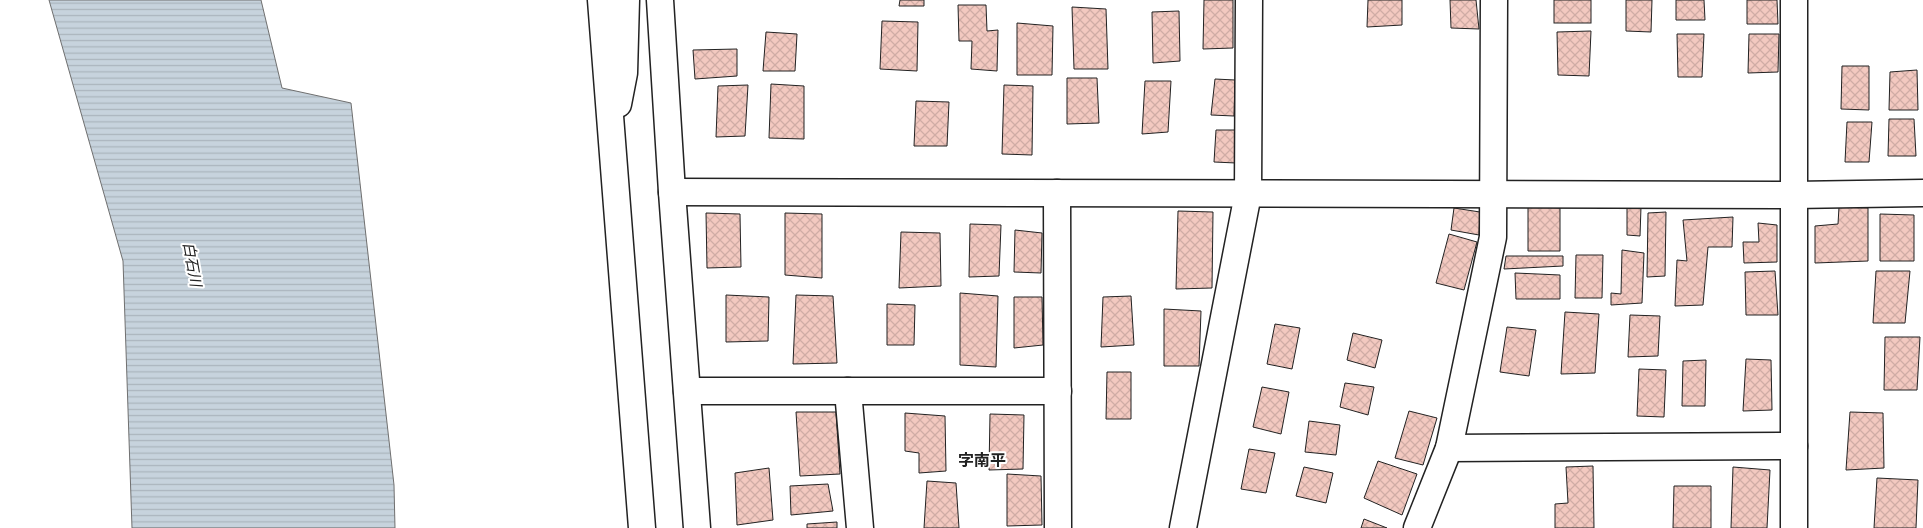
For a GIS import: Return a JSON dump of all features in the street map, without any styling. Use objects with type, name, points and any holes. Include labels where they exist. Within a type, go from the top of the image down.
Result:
[{"type":"street","points":[[600,0],[642,528]]},
{"type":"street","points":[[611,136],[624,73],[626,0]]},
{"type":"street","points":[[660,0],[697,528]]},
{"type":"street","points":[[1183,528],[1248,194],[1248,0]]},
{"type":"street","points":[[1417,528],[1449,448],[1493,237],[1495,195],[1494,0]]},
{"type":"street","points":[[1794,0],[1794,528]]},
{"type":"street","points":[[672,192],[1495,195],[1923,194]]},
{"type":"street","points":[[1057,193],[1058,528]]},
{"type":"street","points":[[687,391],[1058,391]]},
{"type":"street","points":[[848,391],[860,528]]},
{"type":"street","points":[[1449,448],[1794,446]]},
{"type":"water","name":"白石川","points":[[49,0],[261,0],[282,88],[351,103],[394,485],[395,528],[132,528],[123,261]]},
{"type":"building","points":[[900,0],[924,0],[924,6],[899,6]]},
{"type":"building","points":[[1204,0],[1233,0],[1233,48],[1203,49]]},
{"type":"building","points":[[1368,0],[1402,0],[1402,25],[1367,27]]},
{"type":"building","points":[[1450,0],[1476,0],[1479,29],[1451,28]]},
{"type":"building","points":[[1554,0],[1591,0],[1591,23],[1554,23]]},
{"type":"building","points":[[1626,0],[1652,0],[1651,32],[1626,31]]},
{"type":"building","points":[[1676,0],[1704,0],[1705,20],[1676,20]]},
{"type":"building","points":[[1747,0],[1777,0],[1778,24],[1747,24]]},
{"type":"building","points":[[958,5],[986,5],[987,31],[998,30],[997,71],[971,69],[972,41],[959,41]]},
{"type":"building","points":[[1072,7],[1106,9],[1108,69],[1074,69]]},
{"type":"building","points":[[1179,11],[1180,61],[1153,63],[1152,12]]},
{"type":"building","points":[[882,21],[918,22],[917,71],[880,69]]},
{"type":"building","points":[[1017,23],[1053,26],[1052,75],[1017,75]]},
{"type":"building","points":[[1591,31],[1589,76],[1558,75],[1557,32]]},
{"type":"building","points":[[766,32],[797,34],[795,71],[763,71]]},
{"type":"building","points":[[1677,34],[1704,34],[1702,77],[1678,77]]},
{"type":"building","points":[[1749,34],[1779,34],[1778,72],[1748,73]]},
{"type":"building","points":[[737,49],[737,76],[695,79],[693,50]]},
{"type":"building","points":[[1842,66],[1869,66],[1869,110],[1841,109]]},
{"type":"building","points":[[1917,70],[1918,110],[1889,110],[1890,72]]},
{"type":"building","points":[[1067,78],[1097,78],[1099,123],[1067,124]]},
{"type":"building","points":[[1215,79],[1235,80],[1234,116],[1211,115]]},
{"type":"building","points":[[1145,81],[1171,81],[1168,132],[1142,134]]},
{"type":"building","points":[[771,84],[804,86],[804,139],[769,138]]},
{"type":"building","points":[[748,85],[745,136],[716,137],[718,86]]},
{"type":"building","points":[[1004,85],[1033,86],[1032,155],[1002,154]]},
{"type":"building","points":[[916,101],[949,102],[947,146],[914,146]]},
{"type":"building","points":[[1889,119],[1914,119],[1916,156],[1888,156]]},
{"type":"building","points":[[1847,122],[1872,122],[1869,162],[1845,162]]},
{"type":"building","points":[[1216,130],[1235,130],[1236,163],[1214,162]]},
{"type":"building","points":[[1528,206],[1560,208],[1560,251],[1528,251]]},
{"type":"building","points":[[1627,206],[1641,207],[1640,236],[1627,235]]},
{"type":"building","points":[[1839,207],[1868,208],[1868,261],[1815,263],[1815,226],[1838,224]]},
{"type":"building","points":[[1454,208],[1480,212],[1479,235],[1451,230]]},
{"type":"building","points":[[1178,211],[1213,212],[1212,288],[1176,289]]},
{"type":"building","points":[[1666,212],[1665,276],[1647,277],[1648,213]]},
{"type":"building","points":[[706,213],[740,214],[741,267],[707,268]]},
{"type":"building","points":[[785,213],[822,214],[822,278],[785,275]]},
{"type":"building","points":[[1880,214],[1914,215],[1914,261],[1880,261]]},
{"type":"building","points":[[1733,217],[1732,247],[1708,247],[1703,305],[1675,306],[1677,260],[1687,261],[1683,220]]},
{"type":"building","points":[[1758,223],[1777,225],[1777,262],[1744,263],[1743,242],[1759,242]]},
{"type":"building","points":[[970,224],[1001,225],[999,276],[969,277]]},
{"type":"building","points":[[1015,230],[1042,233],[1041,273],[1014,272]]},
{"type":"building","points":[[901,232],[940,233],[941,286],[899,288]]},
{"type":"building","points":[[1449,234],[1477,242],[1464,290],[1436,283]]},
{"type":"building","points":[[1622,250],[1644,253],[1642,303],[1611,305],[1611,293],[1621,294]]},
{"type":"building","points":[[1576,255],[1603,255],[1602,298],[1575,298]]},
{"type":"building","points":[[1506,256],[1563,256],[1563,266],[1504,269]]},
{"type":"building","points":[[1775,271],[1778,315],[1746,315],[1745,272]]},
{"type":"building","points":[[1876,271],[1910,271],[1905,323],[1873,323]]},
{"type":"building","points":[[1515,273],[1560,275],[1560,299],[1516,299]]},
{"type":"building","points":[[960,293],[998,296],[996,367],[960,365]]},
{"type":"building","points":[[726,295],[769,297],[768,341],[726,342]]},
{"type":"building","points":[[796,295],[833,296],[837,363],[793,364]]},
{"type":"building","points":[[1131,296],[1134,345],[1101,347],[1103,297]]},
{"type":"building","points":[[1014,297],[1042,297],[1043,345],[1014,348]]},
{"type":"building","points":[[887,304],[915,305],[914,345],[887,345]]},
{"type":"building","points":[[1164,309],[1201,311],[1199,366],[1164,366]]},
{"type":"building","points":[[1565,312],[1599,314],[1595,373],[1561,374]]},
{"type":"building","points":[[1630,315],[1660,316],[1658,356],[1628,357]]},
{"type":"building","points":[[1275,324],[1300,328],[1292,369],[1267,364]]},
{"type":"building","points":[[1507,327],[1536,330],[1529,376],[1500,372]]},
{"type":"building","points":[[1353,333],[1382,340],[1375,368],[1347,360]]},
{"type":"building","points":[[1885,337],[1920,337],[1917,390],[1884,390]]},
{"type":"building","points":[[1746,359],[1771,360],[1772,410],[1743,411]]},
{"type":"building","points":[[1706,360],[1705,406],[1682,406],[1683,361]]},
{"type":"building","points":[[1639,369],[1666,370],[1664,417],[1637,416]]},
{"type":"building","points":[[1107,372],[1131,372],[1131,419],[1106,419]]},
{"type":"building","points":[[1345,383],[1374,387],[1368,415],[1340,407]]},
{"type":"building","points":[[1262,387],[1289,392],[1281,434],[1253,427]]},
{"type":"building","points":[[1409,411],[1437,418],[1423,465],[1395,458]]},
{"type":"building","points":[[796,412],[836,412],[840,474],[800,476]]},
{"type":"building","points":[[1850,412],[1883,413],[1884,468],[1846,470]]},
{"type":"building","points":[[905,413],[945,416],[946,471],[919,473],[919,453],[905,451]]},
{"type":"building","points":[[990,414],[1024,415],[1023,469],[989,470]]},
{"type":"building","points":[[1309,421],[1340,425],[1336,455],[1305,452]]},
{"type":"building","points":[[1249,449],[1275,453],[1266,493],[1241,489]]},
{"type":"building","points":[[1378,461],[1417,474],[1402,515],[1364,498]]},
{"type":"building","points":[[1593,466],[1594,528],[1555,528],[1555,504],[1568,503],[1566,467]]},
{"type":"building","points":[[1304,467],[1333,473],[1326,503],[1296,496]]},
{"type":"building","points":[[1733,467],[1770,470],[1767,528],[1731,528]]},
{"type":"building","points":[[769,468],[773,520],[737,525],[735,473]]},
{"type":"building","points":[[1007,474],[1041,476],[1042,525],[1007,526]]},
{"type":"building","points":[[1877,478],[1918,480],[1916,528],[1874,528]]},
{"type":"building","points":[[927,481],[956,483],[959,528],[924,528]]},
{"type":"building","points":[[828,484],[833,511],[791,515],[790,486]]},
{"type":"building","points":[[1674,486],[1711,486],[1711,528],[1673,528]]},
{"type":"building","points":[[1364,519],[1387,528],[1361,528]]},
{"type":"building","points":[[837,522],[837,528],[807,528],[807,524]]},
{"type":"district","name":"字南平","points":[[982,460]]}]
